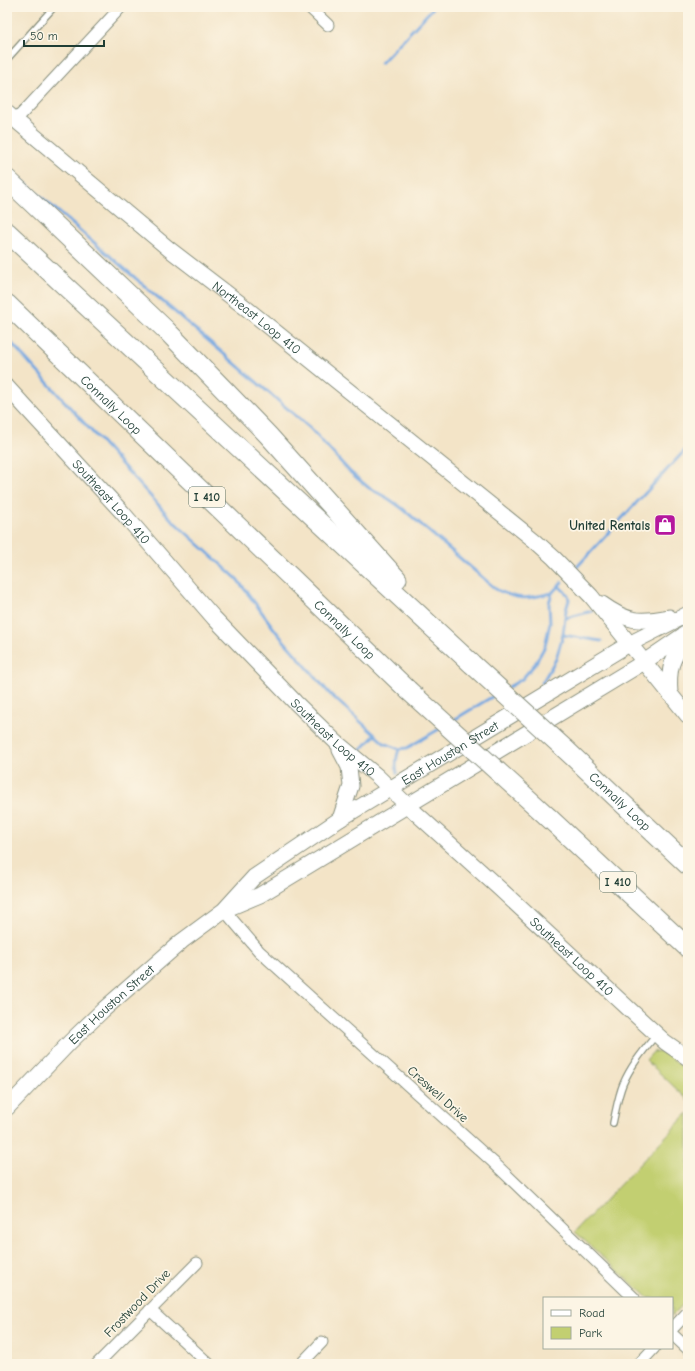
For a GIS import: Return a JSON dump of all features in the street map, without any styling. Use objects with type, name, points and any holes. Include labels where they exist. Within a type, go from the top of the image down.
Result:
[{"type":"highway","points":[[7,179],[166,330],[288,458],[408,591],[416,611]]},
{"type":"highway","name":"Connally Loop","points":[[7,232],[565,749],[688,865]]},
{"type":"highway","name":"Connally Loop","points":[[7,304],[408,690],[548,817],[688,948]]},
{"type":"highway","points":[[7,320],[69,377],[129,422]]},
{"type":"main road","name":"Northeast Loop 410","points":[[11,117],[169,249],[252,312],[508,520],[554,558],[591,596]]},
{"type":"main road","name":"Southeast Loop 410","points":[[7,388],[122,512],[214,618],[295,702],[336,742],[377,776],[657,1034],[688,1058]]},
{"type":"main road","points":[[591,596],[615,613],[632,619],[648,621],[688,614]]},
{"type":"main road","points":[[591,596],[688,716]]},
{"type":"main road","name":"East Houston Street","points":[[7,1108],[103,1010],[182,941],[224,910],[254,877],[340,819],[629,644],[688,614]]},
{"type":"main road","points":[[670,694],[669,678],[671,664],[688,634]]},
{"type":"main road","name":"East Houston Street","points":[[224,910],[260,895],[688,634]]},
{"type":"main road","points":[[336,742],[349,767],[351,786],[340,819]]},
{"type":"street","points":[[11,117],[121,7]]},
{"type":"street","points":[[309,7],[328,25]]},
{"type":"street","name":"Creswell Drive","points":[[224,910],[259,951],[492,1162],[633,1297]]},
{"type":"street","name":"Frostwood Drive","points":[[97,1364],[197,1263]]},
{"type":"street","points":[[150,1310],[209,1364]]},
{"type":"street","points":[[673,1328],[688,1312]]},
{"type":"street","points":[[673,1335],[688,1349]]},
{"type":"street","points":[[301,1364],[322,1342]]},
{"type":"street","points":[[639,1364],[653,1349]]},
{"type":"lane","points":[[7,57],[54,7]]},
{"type":"lane","points":[[613,1123],[622,1085],[631,1067],[657,1034]]},
{"type":"green space","points":[[659,1051],[667,1055],[688,1071],[688,1100],[646,1060],[653,1052]]},
{"type":"green space","points":[[688,1113],[688,1299],[673,1315],[673,1297],[647,1297],[575,1232]]},
{"type":"waterway","points":[[381,63],[434,7]]},
{"type":"waterway","points":[[7,167],[13,173]]},
{"type":"waterway","points":[[20,179],[310,428],[350,472],[369,488],[403,509],[497,590],[512,596],[524,598],[552,593]]},
{"type":"waterway","points":[[7,338],[173,521],[237,579],[278,634],[330,694],[384,743],[399,749],[407,748],[441,728]]},
{"type":"waterway","points":[[576,568],[688,447]]},
{"type":"waterway","points":[[507,688],[522,679],[535,664],[545,646],[550,623],[549,603],[552,593],[562,582]]},
{"type":"waterway","points":[[542,683],[556,659],[563,635],[566,610],[569,600],[568,595],[559,586]]},
{"type":"waterway","points":[[566,618],[592,611]]},
{"type":"waterway","points":[[563,635],[601,641]]},
{"type":"waterway","points":[[452,721],[495,695]]},
{"type":"waterway","points":[[360,751],[375,735]]},
{"type":"waterway","points":[[397,773],[396,761],[399,749]]},
{"type":"place","name":"United Rentals","points":[[665,525]]}]
